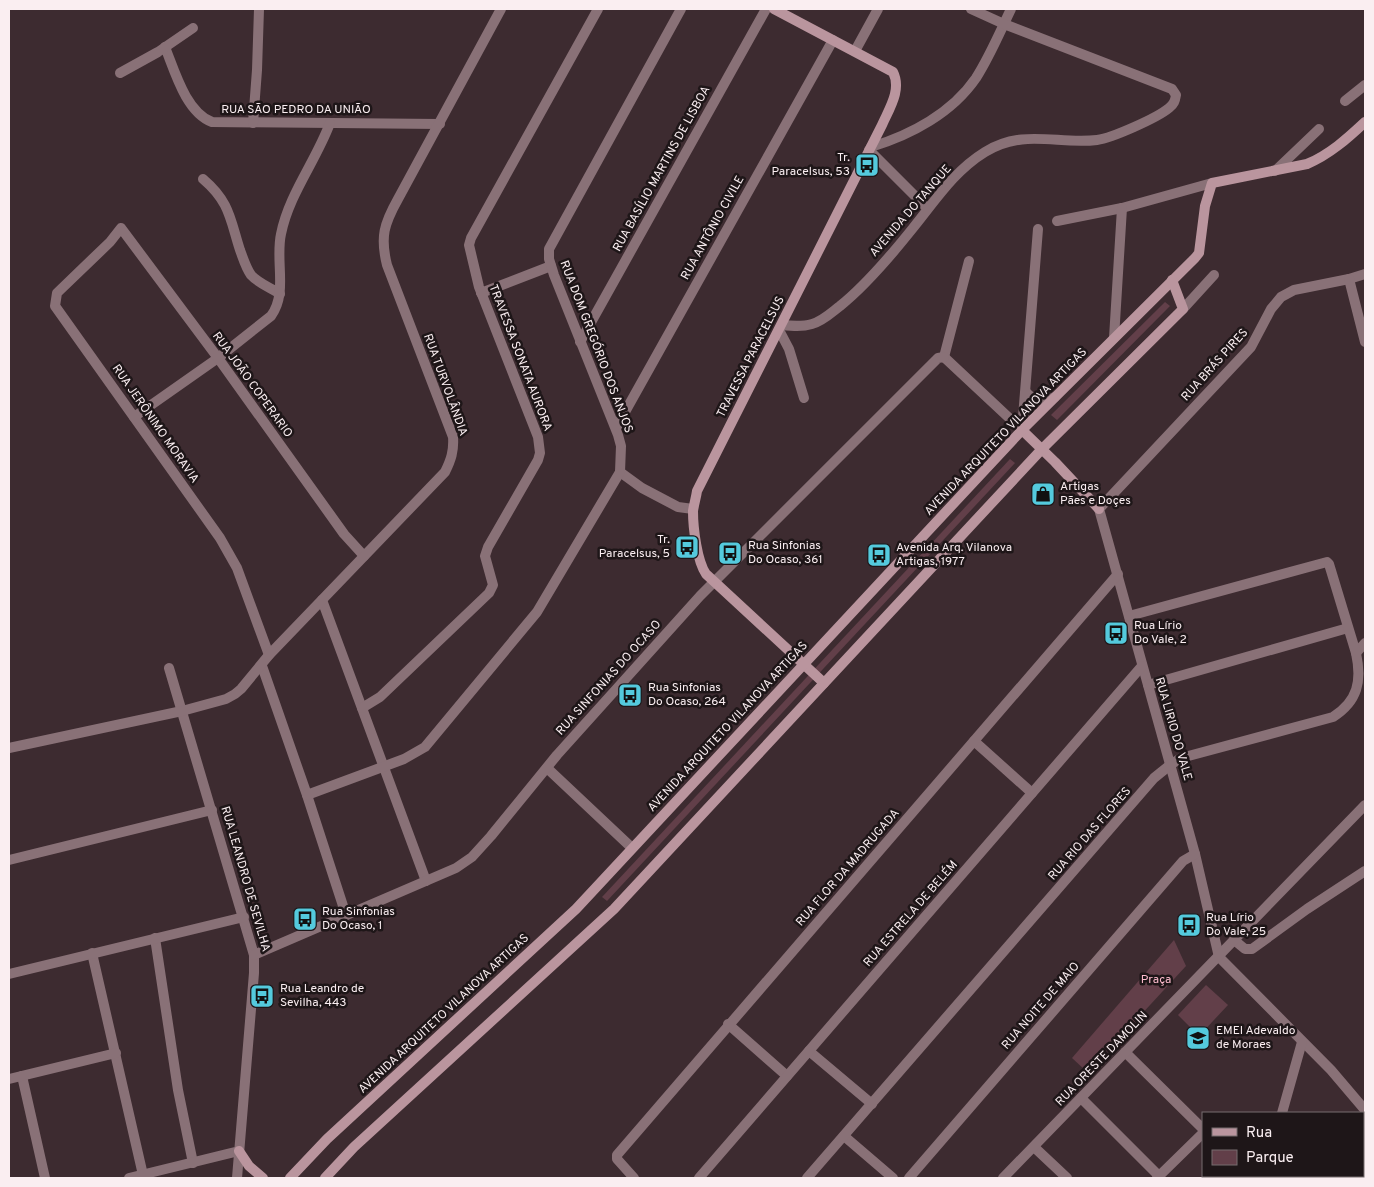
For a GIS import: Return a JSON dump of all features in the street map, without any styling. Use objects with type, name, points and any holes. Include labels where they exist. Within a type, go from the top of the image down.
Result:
[{"type":"main road","name":"TRAVESSA PARACELSUS","points":[[774,9],[893,72],[897,81],[895,93],[870,148],[697,491],[693,509],[694,523],[701,564],[706,574],[824,683]]},
{"type":"main road","points":[[1212,184],[1291,168],[1316,160],[1340,144],[1365,122]]},
{"type":"main road","name":"AVENIDA ARQUITETO VILANOVA ARTIGAS","points":[[290,1178],[328,1139],[576,909],[1022,430],[1199,253],[1205,206],[1212,184]]},
{"type":"main road","points":[[325,1178],[354,1147],[614,909],[1042,449],[1182,309],[1172,280]]},
{"type":"main road","points":[[1022,430],[1099,508]]},
{"type":"main road","points":[[239,1151],[249,1166],[263,1178]]},
{"type":"street","points":[[253,123],[257,70],[258,9]]},
{"type":"street","name":"RUA TURVOLÂNDIA","points":[[182,711],[226,699],[241,689],[269,656],[445,472],[451,461],[454,448],[453,437],[388,265],[384,251],[383,234],[391,211],[501,9]]},
{"type":"street","name":"TRAVESSA SONATA AURORA","points":[[362,708],[380,697],[400,679],[489,593],[493,585],[485,556],[488,547],[538,460],[540,453],[538,437],[481,293],[469,250],[471,238],[598,9]]},
{"type":"street","name":"RUA DOM GREGÓRIO DOS ANJOS","points":[[307,795],[383,767],[416,753],[425,747],[538,612],[620,472],[621,446],[616,428],[580,342],[548,254],[552,241],[682,9]]},
{"type":"street","name":"RUA BASÍLIO MARTINS DE LISBOA","points":[[580,342],[766,9]]},
{"type":"street","points":[[855,51],[878,9]]},
{"type":"street","points":[[971,9],[1004,24]]},
{"type":"street","points":[[927,208],[870,148],[897,139],[921,126],[940,114],[959,98],[975,79],[1011,9]]},
{"type":"street","name":"AVENIDA DO TANQUE","points":[[781,327],[812,324],[823,319],[854,295],[914,228],[927,208],[961,171],[987,151],[1007,142],[1028,139],[1098,140],[1115,135],[1161,114],[1170,108],[1175,101],[1176,95],[1172,89],[1004,24]]},
{"type":"street","points":[[120,73],[141,63],[193,28]]},
{"type":"street","name":"RUA ANTÔNIO CIVILE","points":[[616,428],[833,40]]},
{"type":"street","name":"RUA SÃO PEDRO DA UNIÃO","points":[[165,48],[180,84],[193,108],[205,119],[221,123],[440,124]]},
{"type":"street","points":[[1345,101],[1365,85]]},
{"type":"street","points":[[134,417],[218,358],[275,311],[280,294],[279,245],[284,224],[298,187],[325,138],[330,123]]},
{"type":"street","points":[[1275,171],[1320,129]]},
{"type":"street","points":[[203,179],[213,188],[230,213],[243,257],[252,276],[280,294]]},
{"type":"street","points":[[1057,221],[1122,208],[1212,184]]},
{"type":"street","points":[[1114,338],[1122,208]]},
{"type":"street","name":"RUA JOÃO COPERARIO","points":[[121,228],[218,358],[344,534],[364,556]]},
{"type":"street","name":"RUA JERÔNIMO MORAVIA","points":[[121,228],[110,242],[57,293],[55,306],[230,554],[269,656]]},
{"type":"street","points":[[1022,430],[1038,229]]},
{"type":"street","points":[[969,261],[944,358],[1022,430]]},
{"type":"street","points":[[481,293],[551,266]]},
{"type":"street","name":"RUA BRÁS PIRES","points":[[1099,508],[1251,347],[1272,309],[1281,297],[1294,290],[1365,274]]},
{"type":"street","points":[[1182,309],[1214,275]]},
{"type":"street","points":[[1349,279],[1365,342]]},
{"type":"street","points":[[781,327],[804,398]]},
{"type":"street","name":"RUA SINFONIAS DO OCASO","points":[[254,955],[456,868],[472,857],[547,768],[700,596],[938,358],[944,358]]},
{"type":"street","points":[[1026,392],[1035,400],[1041,402],[1055,397]]},
{"type":"street","points":[[620,472],[642,488],[678,507],[693,509]]},
{"type":"street","name":"RUA LIRIO DO VALE","points":[[1099,508],[1195,854],[1219,957]]},
{"type":"street","name":"RUA RIO DAS FLORES","points":[[806,1178],[1149,785],[1170,764],[1181,758],[1333,717],[1344,710],[1353,698],[1358,684],[1359,667],[1356,653],[1327,562],[1129,616]]},
{"type":"street","name":"RUA FLOR DA MADRUGADA","points":[[634,1178],[617,1159],[617,1155],[1118,574]]},
{"type":"street","points":[[322,600],[426,881]]},
{"type":"street","points":[[1148,684],[1348,628]]},
{"type":"street","points":[[1356,653],[1365,643]]},
{"type":"street","points":[[262,666],[346,915]]},
{"type":"street","name":"RUA ESTRELA DE BELÉM","points":[[698,1178],[1142,666]]},
{"type":"street","name":"RUA LEANDRO DE SEVILHA","points":[[169,668],[254,955],[237,1178]]},
{"type":"street","points":[[9,748],[182,711]]},
{"type":"street","points":[[974,741],[1032,793]]},
{"type":"street","points":[[547,768],[632,848]]},
{"type":"street","name":"RUA ORESTE DAMOLIN","points":[[1003,1178],[1365,806]]},
{"type":"street","points":[[9,860],[212,810]]},
{"type":"street","name":"RUA NOITE DE MAIO","points":[[909,1178],[1183,861],[1195,854]]},
{"type":"street","points":[[1234,940],[1245,949],[1252,949],[1307,909],[1365,871]]},
{"type":"street","points":[[9,974],[244,917]]},
{"type":"street","points":[[155,938],[184,1121],[193,1163]]},
{"type":"street","points":[[92,953],[143,1175]]},
{"type":"street","points":[[1219,957],[1365,1107]]},
{"type":"street","points":[[728,1024],[787,1076]]},
{"type":"street","points":[[1282,1112],[1302,1042]]},
{"type":"street","points":[[809,1051],[872,1104]]},
{"type":"street","points":[[1125,1052],[1202,1128]]},
{"type":"street","points":[[9,1079],[116,1053]]},
{"type":"street","points":[[22,1076],[46,1178]]},
{"type":"street","points":[[1081,1098],[1158,1177],[1202,1134]]},
{"type":"street","points":[[844,1136],[893,1178]]},
{"type":"street","points":[[1034,1147],[1066,1178]]},
{"type":"street","points":[[128,1178],[239,1151]]},
{"type":"green space","points":[[1165,302],[1170,306],[1057,420],[1051,415]]},
{"type":"green space","points":[[1010,459],[1015,463],[607,901],[602,897]]},
{"type":"green space","name":"Praça","points":[[1174,940],[1186,966],[1115,1043],[1085,1070],[1072,1058]]},
{"type":"green space","points":[[1206,985],[1228,1005],[1199,1036],[1178,1015]]},
{"type":"place","name":"Tr. Paracelsus, 53","points":[[867,165]]},
{"type":"place","name":"Artigas Pães e Doçes","points":[[1043,494]]},
{"type":"place","name":"Tr. Paracelsus, 5","points":[[687,547]]},
{"type":"place","name":"Rua Sinfonias Do Ocaso, 361","points":[[730,553]]},
{"type":"place","name":"Avenida Arq. Vilanova Artigas, 1977","points":[[879,555]]},
{"type":"place","name":"Rua Lírio Do Vale, 2","points":[[1116,633]]},
{"type":"place","name":"Rua Sinfonias Do Ocaso, 264","points":[[630,695]]},
{"type":"place","name":"Rua Sinfonias Do Ocaso, 1","points":[[305,919]]},
{"type":"place","name":"Rua Lírio Do Vale, 25","points":[[1189,925]]},
{"type":"place","name":"Rua Leandro de Sevilha, 443","points":[[262,996]]},
{"type":"place","name":"EMEI Adevaldo de Moraes","points":[[1198,1038]]}]
